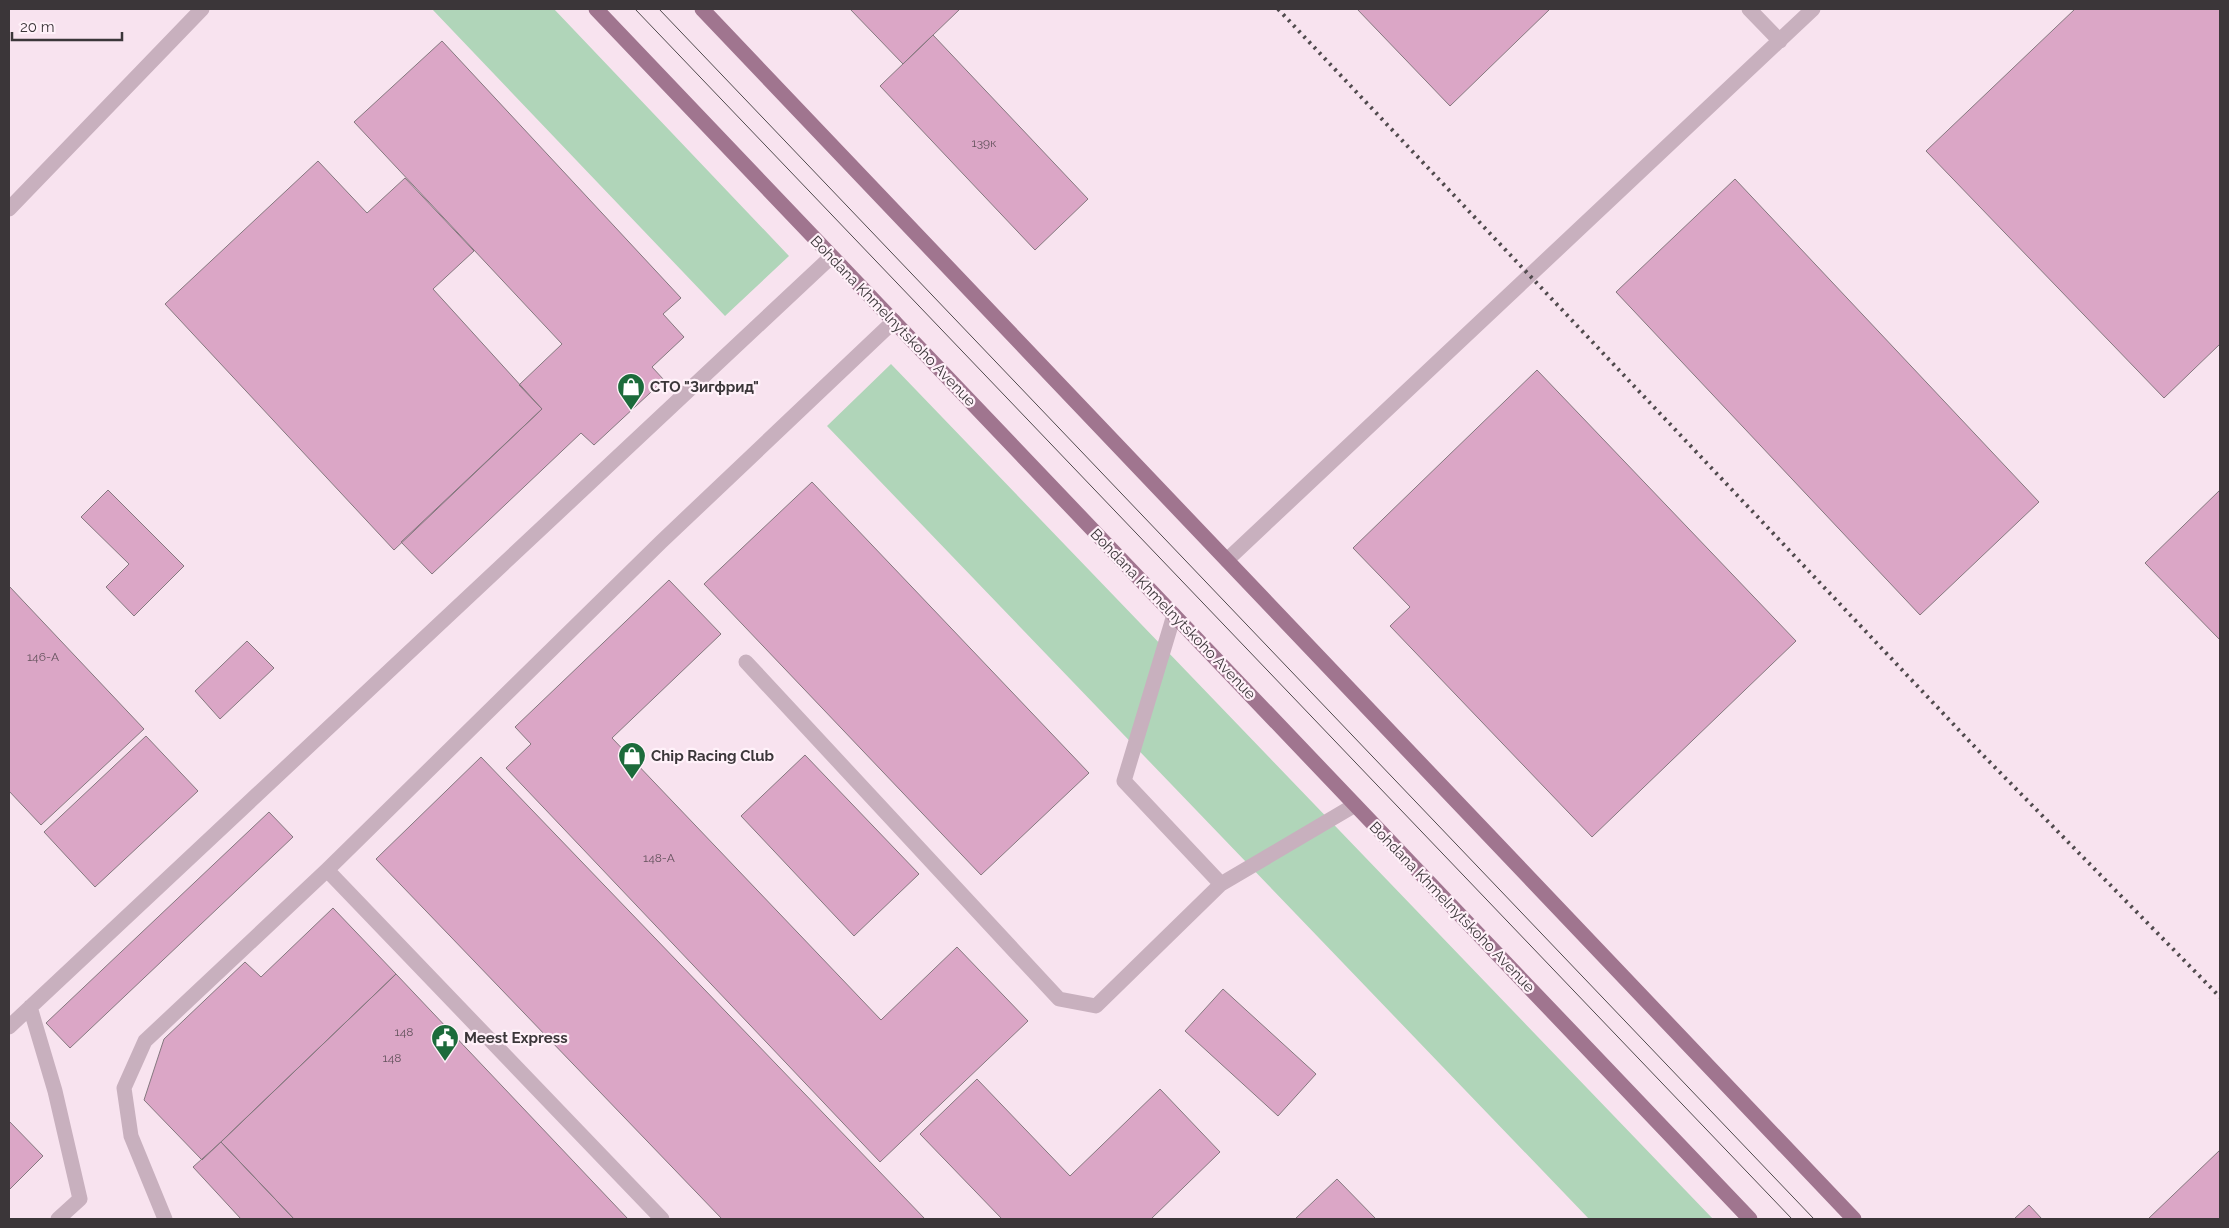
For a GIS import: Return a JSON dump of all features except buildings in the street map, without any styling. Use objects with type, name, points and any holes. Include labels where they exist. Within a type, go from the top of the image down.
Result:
[{"type":"main road","name":"Bohdana Khmelnytskoho Avenue","points":[[596,9],[1750,1219]]},
{"type":"main road","points":[[702,9],[1854,1219]]},
{"type":"lane","points":[[9,209],[202,9]]},
{"type":"lane","points":[[1749,9],[1780,41]]},
{"type":"lane","points":[[1226,560],[1814,9]]},
{"type":"lane","points":[[9,1027],[831,257]]},
{"type":"lane","points":[[165,1219],[131,1136],[124,1088],[145,1041],[327,870],[661,542],[894,321]]},
{"type":"lane","points":[[1174,615],[1124,781],[1221,884]]},
{"type":"lane","points":[[746,662],[1059,999],[1096,1006],[1221,884],[1355,805]]},
{"type":"lane","points":[[327,870],[662,1219]]},
{"type":"lane","points":[[30,1007],[55,1091],[80,1199],[58,1219]]},
{"type":"shaded area","points":[[9,9],[2220,9],[2220,1219],[9,1219]]},
{"type":"green space","points":[[432,9],[554,9],[789,256],[725,316]]},
{"type":"green space","points":[[891,364],[1713,1219],[1589,1219],[827,426]]},
{"type":"tram line","points":[[635,9],[1792,1219]]},
{"type":"tram line","points":[[659,9],[1814,1219]]},
{"type":"railway","points":[[1278,9],[1973,745],[2220,997]]},
{"type":"place","name":"СТО \"Зигфрид\"","points":[[631,411]]},
{"type":"place","name":"Chip Racing Club","points":[[632,780]]},
{"type":"place","name":"Meest Express","points":[[445,1062]]}]
